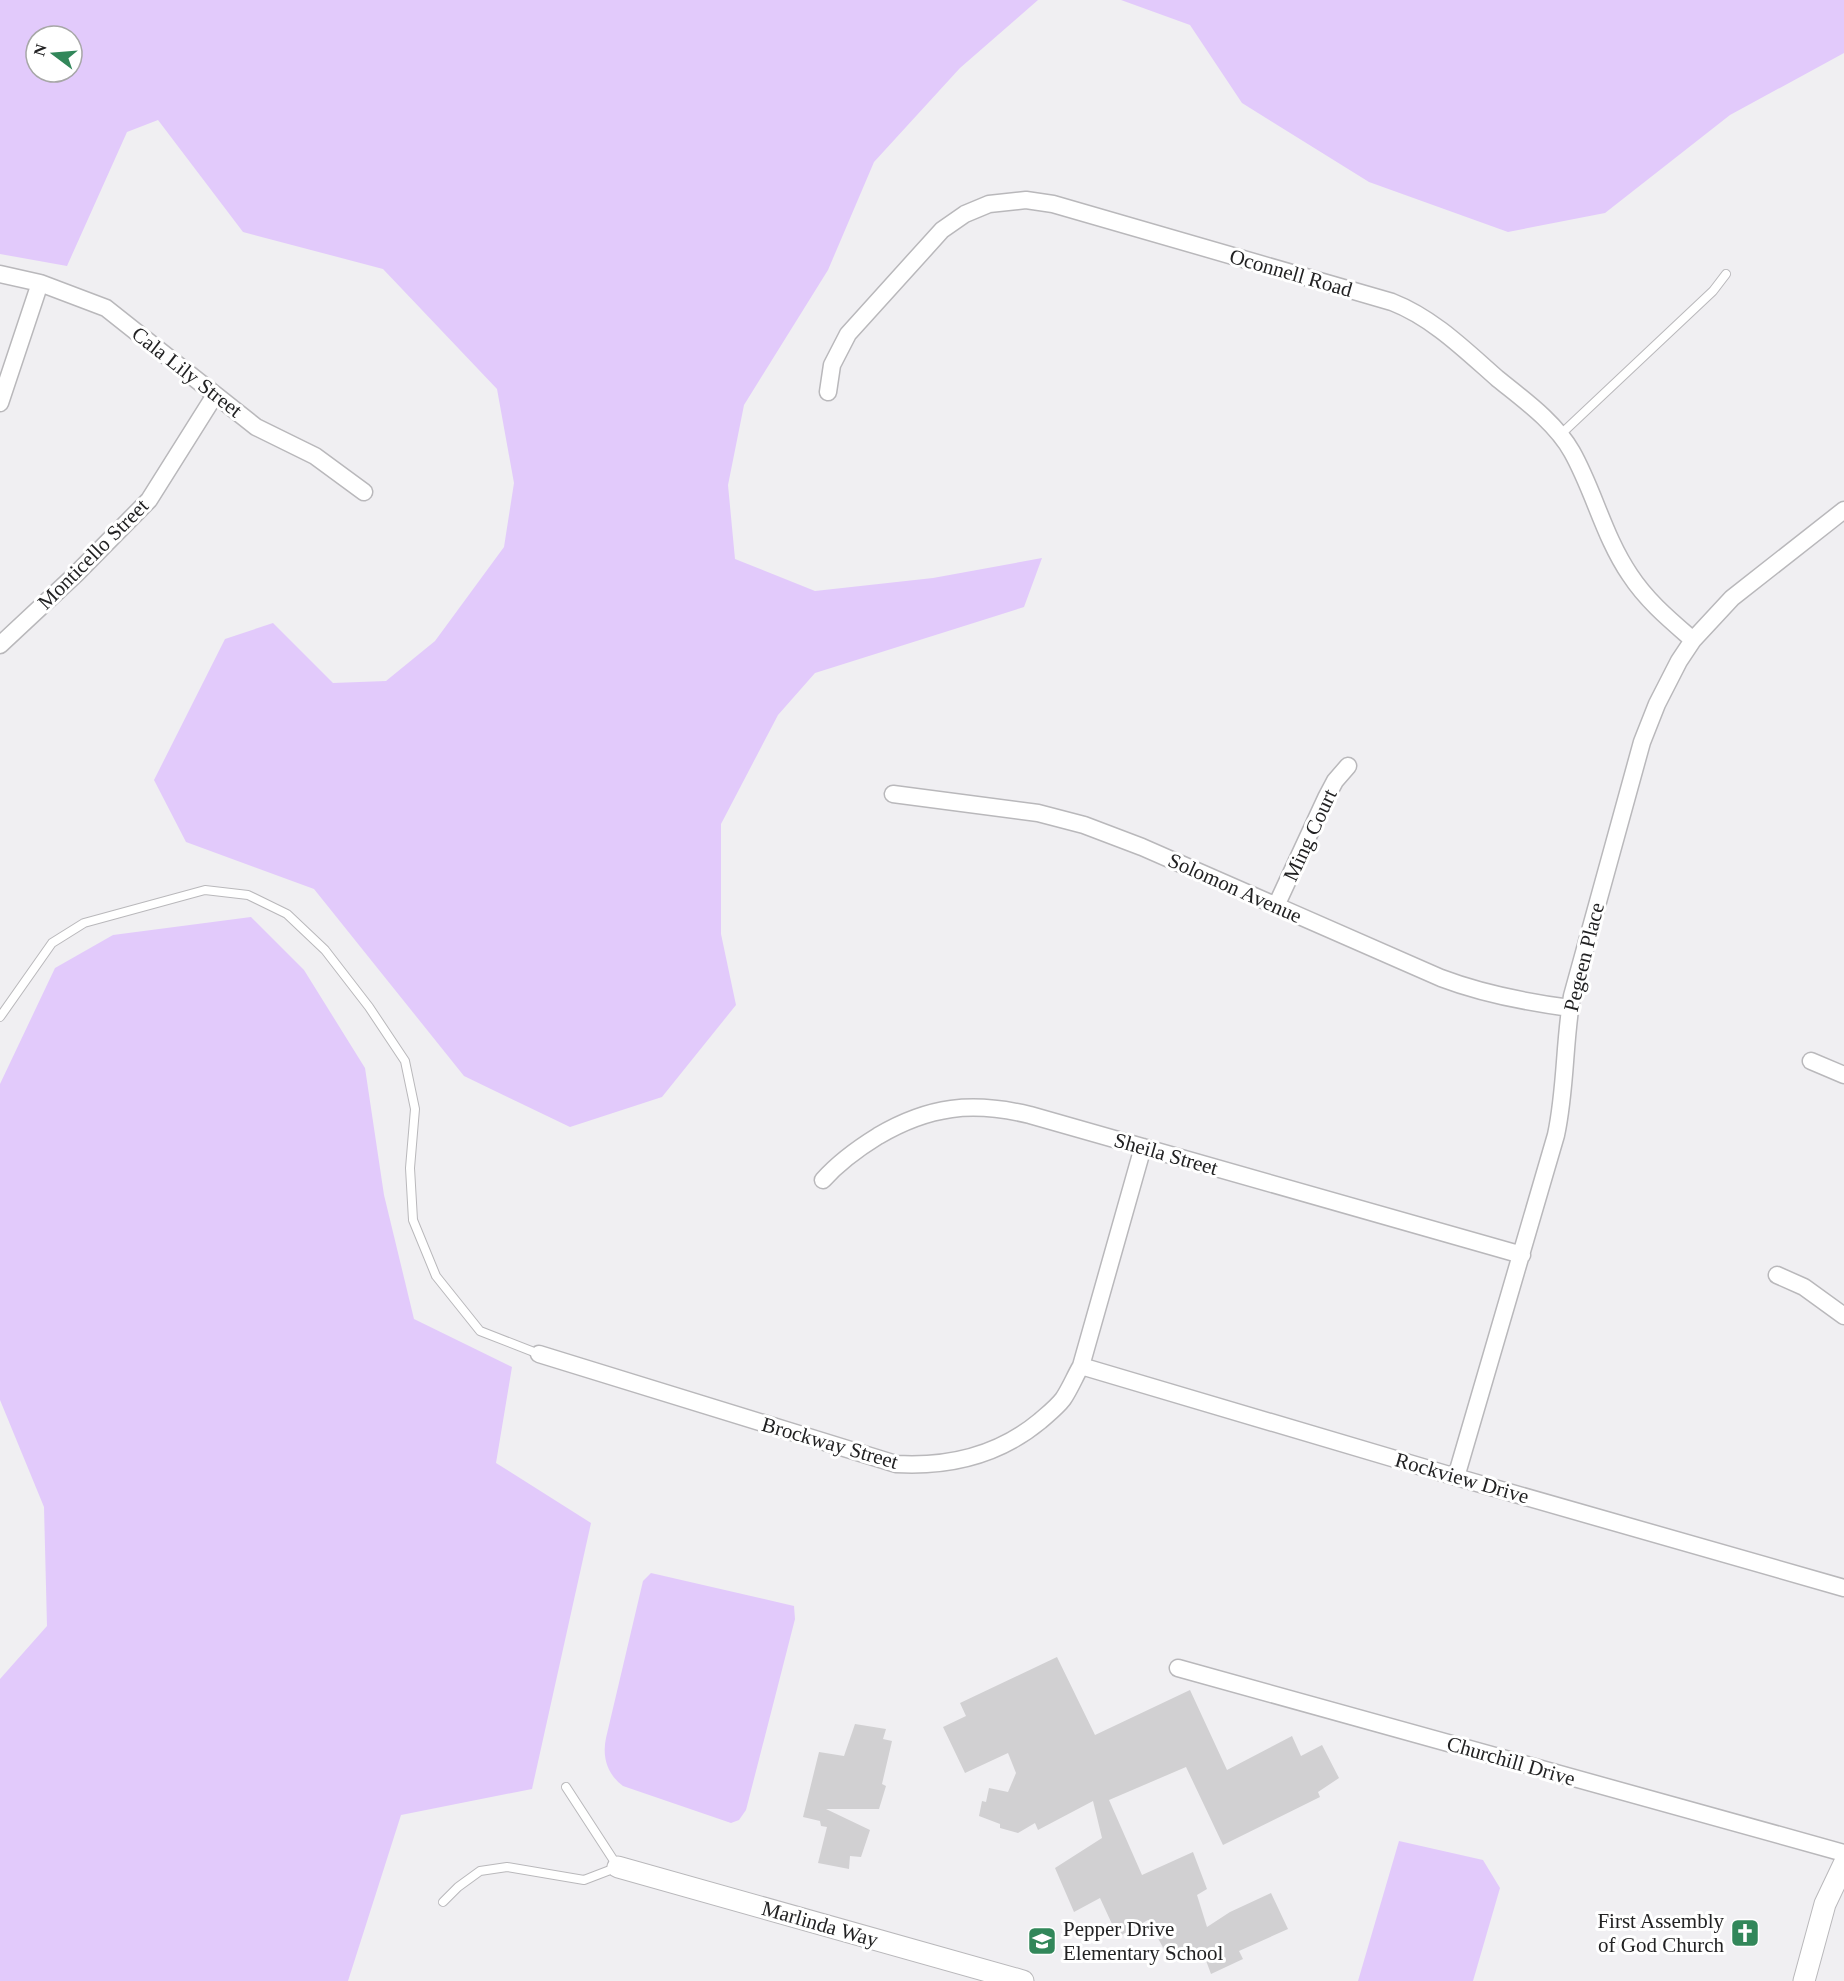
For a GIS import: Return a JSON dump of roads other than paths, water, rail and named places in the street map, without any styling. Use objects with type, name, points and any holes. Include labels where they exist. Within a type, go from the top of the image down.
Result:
[{"type":"street","name":"Oconnell Road","points":[[828,392],[832,366],[848,334],[942,230],[957,218],[976,208],[1002,201],[1026,200],[1053,204],[1400,305],[1416,313],[1440,330],[1535,410],[1560,435],[1576,459],[1614,547],[1629,575],[1657,609],[1693,640]]},
{"type":"street","name":"Cala Lily Street","points":[[0,274],[40,283],[106,309],[256,427],[315,456],[364,492]]},
{"type":"street","points":[[0,403],[40,283]]},
{"type":"street","name":"Monticello Street","points":[[0,645],[76,574],[148,500],[215,395]]},
{"type":"street","name":"Pegeen Place","points":[[1456,1477],[1560,1114],[1570,1008],[1642,742],[1667,685],[1693,640],[1732,598],[1841,517]]},
{"type":"street","name":"Ming Court","points":[[1276,906],[1326,798],[1335,781],[1348,766]]},
{"type":"street","name":"Solomon Avenue","points":[[893,794],[1061,818],[1110,834],[1462,986],[1517,1000],[1570,1008]]},
{"type":"street","points":[[1811,1061],[1844,1075]]},
{"type":"street","name":"Sheila Street","points":[[823,1180],[848,1156],[894,1127],[927,1113],[955,1108],[985,1107],[1017,1112],[1521,1255]]},
{"type":"street","name":"Brockway Street","points":[[539,1354],[896,1464],[917,1466],[968,1458],[997,1448],[1016,1438],[1064,1398],[1081,1366],[1143,1147]]},
{"type":"street","points":[[1777,1275],[1804,1287],[1844,1316]]},
{"type":"street","name":"Rockview Drive","points":[[1081,1366],[1456,1477],[1844,1588]]},
{"type":"street","name":"Churchill Drive","points":[[1178,1668],[1844,1853]]},
{"type":"street","name":"Marlinda Way","points":[[618,1867],[1023,1981]]},
{"type":"street","points":[[1804,1981],[1826,1904],[1842,1873]]},
{"type":"lane","points":[[1560,435],[1713,291],[1726,274]]},
{"type":"lane","points":[[0,1017],[51,943],[84,923],[205,890],[248,895],[287,914],[325,950],[369,1007],[405,1061],[415,1109],[410,1168],[412,1220],[436,1276],[480,1331],[539,1354]]},
{"type":"lane","points":[[444,1902],[458,1887],[480,1871],[507,1866],[584,1880],[618,1867],[566,1787]]},
{"type":"place","name":"First Assembly of God Church","points":[[1745,1933]]},
{"type":"place","name":"Pepper Drive Elementary School","points":[[1042,1941]]}]
